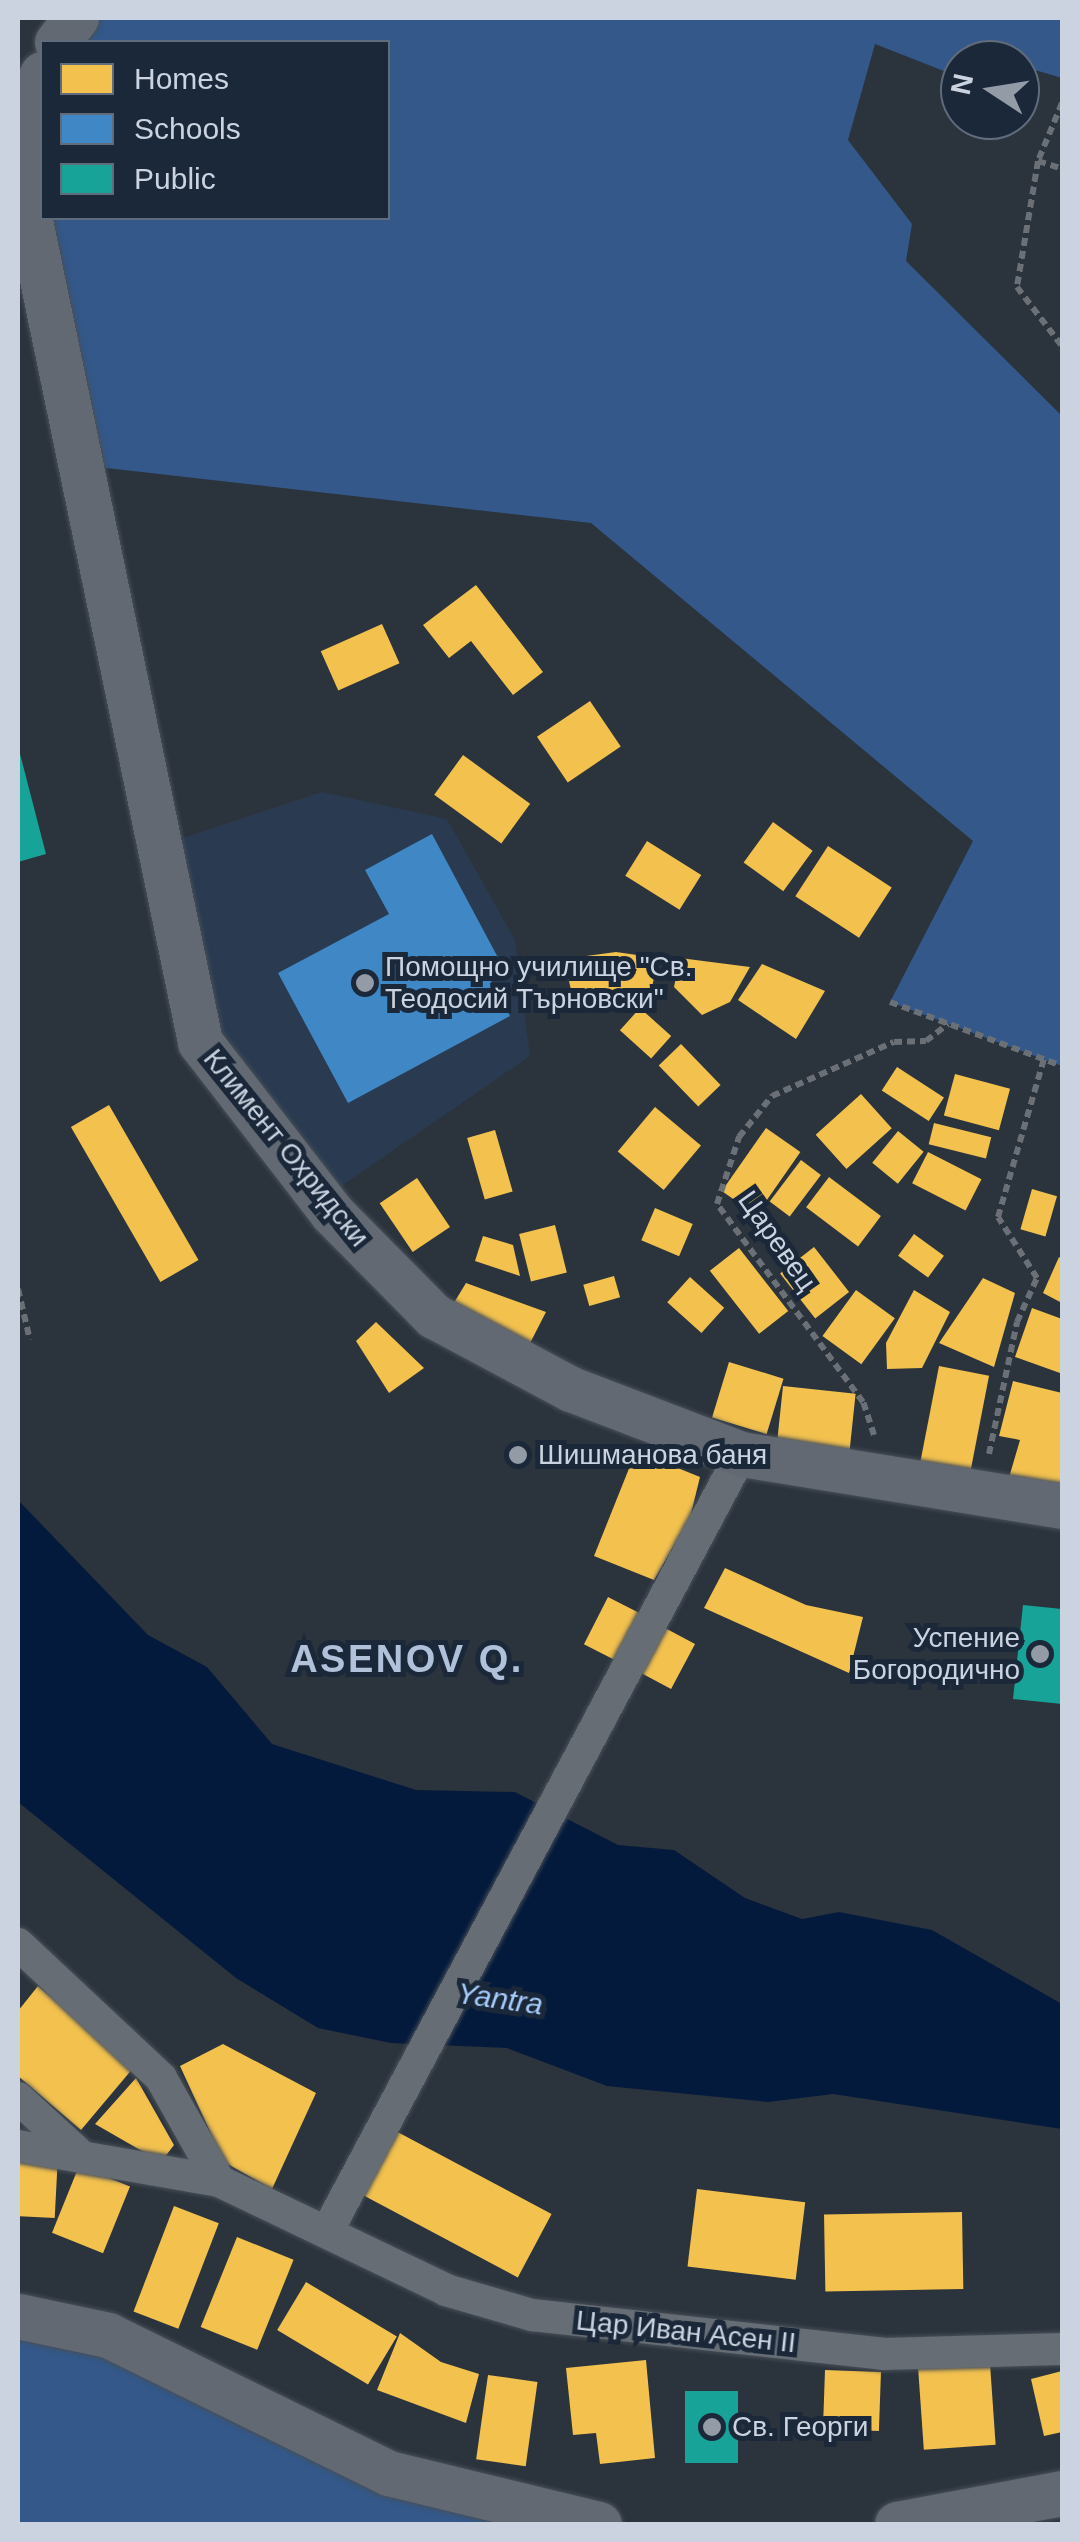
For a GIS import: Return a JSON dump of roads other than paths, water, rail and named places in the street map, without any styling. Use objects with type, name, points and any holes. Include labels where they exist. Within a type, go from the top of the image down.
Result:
[{"type":"street","points":[[60,40],[76,18]]},
{"type":"street","name":"Климент Охридски","points":[[29,96],[23,186],[200,1042],[332,1213],[434,1316],[572,1389],[741,1454],[1062,1506]]},
{"type":"street","points":[[328,2228],[741,1454]]},
{"type":"street","points":[[18,1944],[161,2078],[219,2181]]},
{"type":"street","points":[[18,2098],[78,2152]]},
{"type":"street","name":"Цар Иван Асен II","points":[[18,2146],[78,2152],[219,2181],[328,2228],[446,2290],[532,2316],[882,2354],[1062,2350]]},
{"type":"street","points":[[18,2316],[108,2335],[388,2473],[599,2524]]},
{"type":"street","points":[[898,2524],[1062,2493]]},
{"type":"water","name":"Yantra","points":[[18,1500],[148,1635],[207,1667],[272,1744],[416,1790],[515,1792],[618,1845],[674,1850],[745,1898],[802,1919],[839,1912],[932,1930],[1062,2004],[1062,2129],[833,2094],[768,2102],[607,2086],[507,2048],[391,2043],[318,2028],[236,1978],[18,1802]]},
{"type":"place","name":"Помощно училище \"Св. Теодосий Търновски\"","points":[[365,983]]},
{"type":"place","name":"Шишманова баня","points":[[518,1455]]},
{"type":"place","name":"Успение Богородично","points":[[1040,1654]]},
{"type":"place","name":"Св. Георги","points":[[712,2427]]},
{"type":"district","name":"ASENOV Q.","points":[[407,1660]]}]
